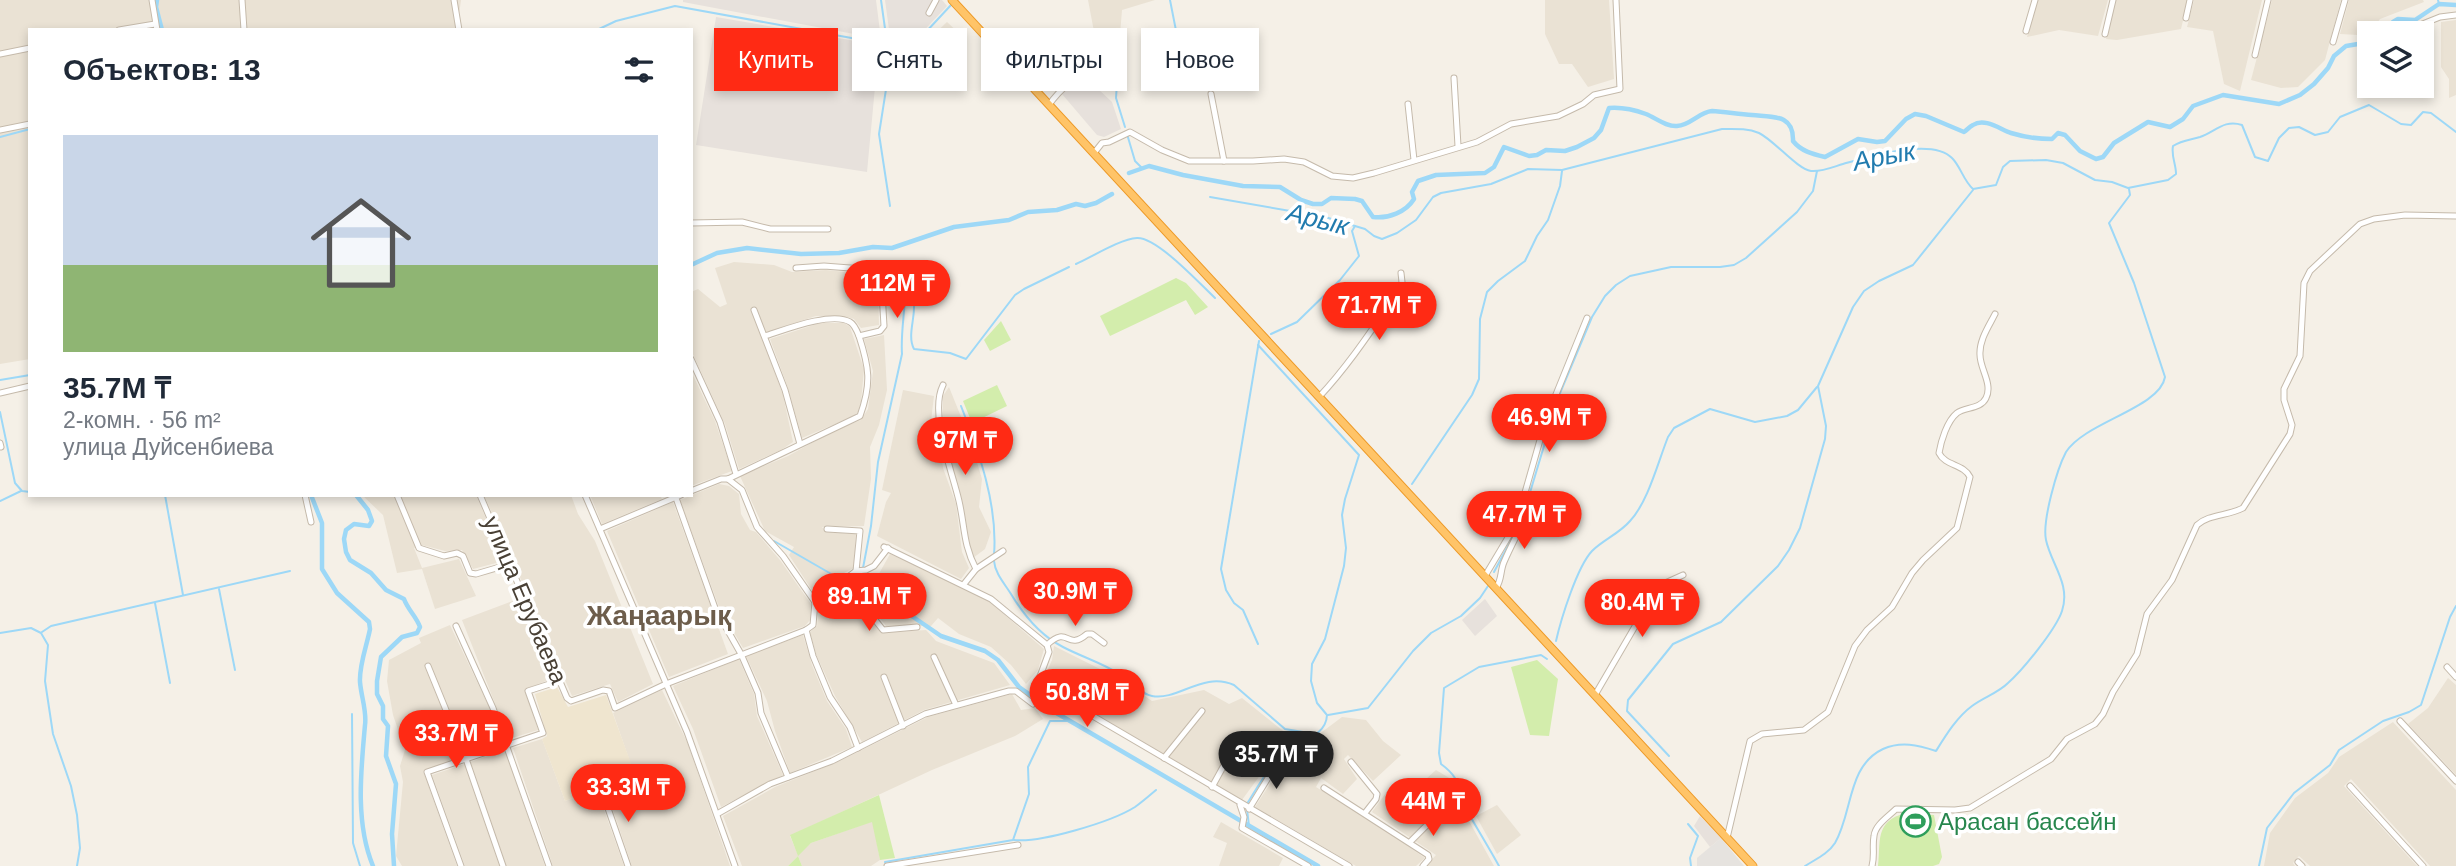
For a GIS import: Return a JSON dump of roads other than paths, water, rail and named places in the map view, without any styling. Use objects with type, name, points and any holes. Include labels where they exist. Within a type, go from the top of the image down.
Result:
[{"type":"highway","points":[[952,0],[1753,866]]},
{"type":"street","points":[[152,0],[156,27]]},
{"type":"street","points":[[242,0],[244,28]]},
{"type":"street","points":[[454,0],[460,28]]},
{"type":"street","points":[[929,13],[936,0]]},
{"type":"street","points":[[1094,153],[1102,143],[1130,132],[1189,161],[1284,159],[1304,162],[1332,176],[1353,178],[1374,173],[1478,142],[1511,124],[1558,116],[1583,104],[1594,95],[1620,89],[1616,0]]},
{"type":"street","points":[[2026,31],[2035,0]]},
{"type":"street","points":[[2105,34],[2113,0]]},
{"type":"street","points":[[2186,18],[2190,0]]},
{"type":"street","points":[[2255,54],[2268,0]]},
{"type":"street","points":[[2333,42],[2345,0]]},
{"type":"street","points":[[2430,21],[2456,15]]},
{"type":"street","points":[[0,54],[28,48]]},
{"type":"street","points":[[1454,78],[1458,146]]},
{"type":"street","points":[[1049,105],[1058,91]]},
{"type":"street","points":[[1211,94],[1224,161]]},
{"type":"street","points":[[1408,104],[1414,160]]},
{"type":"street","points":[[0,130],[28,124]]},
{"type":"street","points":[[1872,866],[1877,827],[1896,809],[1970,808],[2051,759],[2067,738],[2095,724],[2103,715],[2113,692],[2137,654],[2147,614],[2172,580],[2197,524],[2203,519],[2234,513],[2243,508],[2290,434],[2292,425],[2284,400],[2284,389],[2300,356],[2304,283],[2310,271],[2360,225],[2374,219],[2405,215],[2456,216]]},
{"type":"street","points":[[693,223],[743,222],[769,229],[828,229]]},
{"type":"street","points":[[796,268],[824,266],[876,270],[881,275],[884,326],[880,331],[859,336]]},
{"type":"street","points":[[1319,397],[1344,371],[1398,292],[1402,282],[1401,273]]},
{"type":"street","points":[[754,310],[785,390],[800,444]]},
{"type":"street","points":[[1727,838],[1751,740],[1762,734],[1804,730],[1825,716],[1834,701],[1854,646],[1892,607],[1923,560],[1957,528],[1970,477],[1965,470],[1942,459],[1938,453],[1955,414],[1983,403],[1986,397],[1987,383],[1980,361],[1980,347],[1995,314]]},
{"type":"street","points":[[1485,576],[1516,524],[1546,419],[1587,318]]},
{"type":"street","points":[[693,490],[721,479],[728,479],[860,416],[869,368],[852,323],[845,320],[818,319],[765,336]]},
{"type":"street","points":[[693,363],[720,422],[736,474]]},
{"type":"street","points":[[943,384],[939,393],[939,412],[947,467],[959,501],[966,551],[976,569]]},
{"type":"street","points":[[0,393],[28,386]]},
{"type":"street","points":[[728,479],[742,490],[757,527],[783,556],[815,602],[813,625],[806,630],[813,656],[830,697],[850,727],[858,748]]},
{"type":"street","points":[[305,497],[311,522]]},
{"type":"street","points":[[398,497],[419,548],[444,556],[457,553],[463,556],[470,573],[476,574],[510,564]]},
{"type":"street","name":"улица Ерубаева","points":[[481,497],[566,698],[570,701],[603,690],[609,691],[615,708],[666,684],[806,630]]},
{"type":"street","points":[[586,497],[687,732],[735,866]]},
{"type":"street","points":[[678,497],[715,608],[741,654],[758,693],[761,713],[788,778]]},
{"type":"street","points":[[600,529],[666,498]]},
{"type":"street","points":[[1496,588],[1500,582],[1502,565],[1522,529],[1532,501]]},
{"type":"street","points":[[827,529],[860,531],[856,571]]},
{"type":"street","points":[[815,602],[856,571],[874,566],[886,548],[964,584],[991,599],[1047,645],[1049,652],[1039,679],[1045,688],[1240,805],[1349,866]]},
{"type":"street","points":[[964,584],[976,569],[1003,551]]},
{"type":"street","points":[[1595,695],[1655,592],[1663,584],[1683,575]]},
{"type":"street","points":[[836,586],[856,596],[883,630],[917,628]]},
{"type":"street","points":[[456,625],[508,745],[549,866]]},
{"type":"street","points":[[1047,645],[1056,637],[1061,636],[1074,642],[1080,641],[1087,634],[1092,634],[1104,643]]},
{"type":"street","points":[[934,657],[956,705]]},
{"type":"street","points":[[428,666],[466,759],[503,866]]},
{"type":"street","points":[[2446,667],[2456,677]]},
{"type":"street","points":[[884,677],[903,726]]},
{"type":"street","points":[[461,866],[427,772],[543,733],[528,691],[559,681]]},
{"type":"street","points":[[717,814],[770,784],[832,761],[925,714],[1009,691],[1017,691],[1033,704],[1045,688]]},
{"type":"street","points":[[1164,758],[1202,711]]},
{"type":"street","points":[[2400,721],[2456,781]]},
{"type":"street","points":[[1212,787],[1240,736]]},
{"type":"street","points":[[1249,809],[1268,778],[1286,760]]},
{"type":"street","points":[[1351,762],[1377,794],[1366,813]]},
{"type":"street","points":[[2350,786],[2423,866]]},
{"type":"street","points":[[1324,788],[1428,855],[1429,859],[1423,866]]},
{"type":"street","points":[[603,791],[628,866]]},
{"type":"street","points":[[1240,805],[1244,817],[1242,828],[1308,866]]},
{"type":"street","points":[[1410,842],[1437,816]]},
{"type":"street","points":[[887,866],[1017,845]]},
{"type":"waterway","points":[[157,0],[161,28]]},
{"type":"waterway","points":[[881,0],[890,64],[879,134],[890,206]]},
{"type":"waterway","points":[[1170,0],[1176,28]]},
{"type":"waterway","points":[[2438,0],[2439,4]]},
{"type":"waterway","points":[[2395,21],[2415,20],[2439,4],[2456,5]]},
{"type":"waterway","points":[[930,28],[951,5]]},
{"type":"waterway","points":[[601,28],[616,21],[675,6],[852,38]]},
{"type":"waterway","points":[[1129,173],[1149,166],[1243,186],[1280,187],[1313,204],[1322,204],[1331,198],[1355,199],[1362,201],[1373,217],[1385,217],[1396,214],[1411,204],[1414,199],[1412,192],[1418,181],[1436,175],[1485,173],[1494,167],[1504,147],[1529,156],[1546,150],[1565,151],[1577,147],[1594,138],[1601,130],[1609,108],[1628,109],[1673,126],[1682,125],[1712,111],[1774,117],[1786,121],[1790,126],[1793,141],[1800,147],[1825,157],[1858,139],[1885,141],[1906,119],[1915,114],[1964,132],[1983,122],[2032,138],[2052,139],[2058,133],[2065,135],[2080,151],[2096,159],[2103,157],[2114,143],[2148,122],[2170,127],[2183,119],[2193,106],[2223,95],[2279,104],[2300,95],[2328,68],[2334,56],[2346,46],[2357,44]]},
{"type":"waterway","points":[[1116,91],[1125,127]]},
{"type":"waterway","name":"Арык","points":[[1210,197],[1325,217],[1365,229],[1382,239],[1416,220],[1433,197],[1441,193],[1491,184],[1528,169],[1562,170],[1722,129],[1759,133],[1799,165],[1811,171],[1899,151],[1930,149],[1943,152],[1952,158],[1973,189],[1996,185],[2003,167],[2010,161],[2046,160],[2063,163],[2095,180],[2128,188],[2168,180],[2176,174],[2173,146],[2230,124],[2242,125],[2255,157],[2268,161],[2279,138],[2289,128],[2299,127],[2315,135],[2328,132],[2340,117],[2369,105],[2401,124],[2411,125],[2423,112],[2431,113],[2456,132]]},
{"type":"waterway","points":[[0,137],[28,130]]},
{"type":"waterway","points":[[1127,134],[1135,161],[1142,168]]},
{"type":"waterway","points":[[1412,484],[1472,395],[1479,379],[1480,319],[1487,292],[1525,261],[1548,220],[1560,186],[1562,171]]},
{"type":"waterway","points":[[1522,519],[1544,446],[1547,424],[1592,317],[1605,296],[1630,276],[1671,267],[1734,265],[1746,258],[1797,212],[1813,191],[1817,171]]},
{"type":"waterway","points":[[1805,866],[1835,843],[1857,778],[1871,757],[1896,745],[1936,751],[1967,710],[2004,686],[2022,669],[2059,619],[2064,592],[2048,549],[2045,531],[2051,495],[2062,460],[2076,441],[2150,398],[2160,388],[2165,377],[2134,283],[2109,223],[2130,195],[2129,189]]},
{"type":"waterway","points":[[1669,756],[1627,711],[1628,700],[1673,644],[1721,622],[1778,566],[1789,550],[1800,528],[1825,439],[1826,426],[1818,386],[1853,307],[1864,291],[1913,265],[1973,190]]},
{"type":"waterway","points":[[693,264],[717,253],[747,248],[801,254],[839,253],[873,247],[892,248],[954,227],[1009,220],[1028,212],[1057,210],[1076,204],[1085,206],[1112,194]]},
{"type":"waterway","points":[[1271,334],[1297,322],[1340,280],[1359,256],[1352,231],[1355,226]]},
{"type":"waterway","points":[[1076,264],[1137,238],[1156,245],[1167,253],[1215,298]]},
{"type":"waterway","points":[[906,297],[913,296],[911,337],[914,349],[950,353],[966,359],[1015,295],[1069,267]]},
{"type":"waterway","points":[[863,568],[878,462],[902,354],[905,290],[903,269]]},
{"type":"waterway","points":[[1258,644],[1243,610],[1234,603],[1226,590],[1221,569],[1259,341]]},
{"type":"waterway","points":[[1247,804],[1283,754],[1316,734],[1325,723],[1327,715],[1317,703],[1311,681],[1312,664],[1325,639],[1344,566],[1346,548],[1342,515],[1359,455],[1258,345]]},
{"type":"waterway","points":[[0,380],[28,375]]},
{"type":"waterway","points":[[1556,641],[1570,594],[1586,559],[1636,513],[1674,428],[1710,409],[1755,422],[1787,416],[1798,410],[1817,387]]},
{"type":"waterway","points":[[961,406],[990,498],[994,555]]},
{"type":"waterway","points":[[0,412],[15,483],[22,491],[28,492]]},
{"type":"waterway","points":[[0,501],[21,491]]},
{"type":"waterway","points":[[165,497],[183,595]]},
{"type":"waterway","points":[[312,497],[322,523],[322,569],[337,593],[369,622],[370,629],[360,675],[365,709],[361,796],[364,832],[373,866]]},
{"type":"waterway","points":[[358,497],[368,510],[372,521],[369,526],[354,524],[346,530],[346,552],[350,560],[371,573],[386,590],[404,599],[420,627],[417,633],[402,637],[381,657],[377,681],[383,719],[388,726],[386,756],[396,784],[392,834],[394,866]]},
{"type":"waterway","points":[[1494,572],[1518,527]]},
{"type":"waterway","points":[[774,541],[840,579]]},
{"type":"waterway","points":[[994,561],[998,574],[1016,602],[1040,631],[1063,647],[1114,671],[1144,693],[1162,696],[1201,684],[1223,682],[1234,685],[1285,729],[1303,732],[1308,736]]},
{"type":"waterway","points":[[42,632],[51,626],[290,571]]},
{"type":"waterway","points":[[844,583],[859,589],[862,574]]},
{"type":"waterway","points":[[1328,715],[1368,708],[1413,651],[1431,633],[1461,616],[1488,586]]},
{"type":"waterway","points":[[219,589],[235,670]]},
{"type":"waterway","points":[[859,589],[900,608],[941,636],[985,651],[998,660],[1019,687],[1053,711],[1318,866]]},
{"type":"waterway","points":[[155,603],[170,683]]},
{"type":"waterway","points":[[2259,866],[2267,828],[2294,793],[2330,765],[2339,750],[2383,721],[2421,705],[2456,606]]},
{"type":"waterway","points":[[0,633],[31,628],[41,633],[48,645],[45,681],[53,734],[71,786],[77,815],[80,848],[77,866]]},
{"type":"waterway","points":[[1499,866],[1465,807],[1456,780],[1441,764],[1439,753],[1444,688],[1479,667],[1541,655],[1547,659]]},
{"type":"waterway","points":[[352,714],[353,843],[360,866]]},
{"type":"waterway","points":[[885,862],[1013,840],[1029,794],[1028,767],[1050,721],[1070,721]]},
{"type":"waterway","points":[[1014,840],[1058,835],[1093,825],[1135,807],[1156,790]]},
{"type":"waterway","points":[[1247,809],[1249,826]]},
{"type":"waterway","points":[[1688,824],[1698,836],[1690,858],[1691,866]]},
{"type":"place","name":"Арасан бассейн","points":[[1915,822]]},
{"type":"district","name":"Жаңаарық","points":[[659,615]]}]
